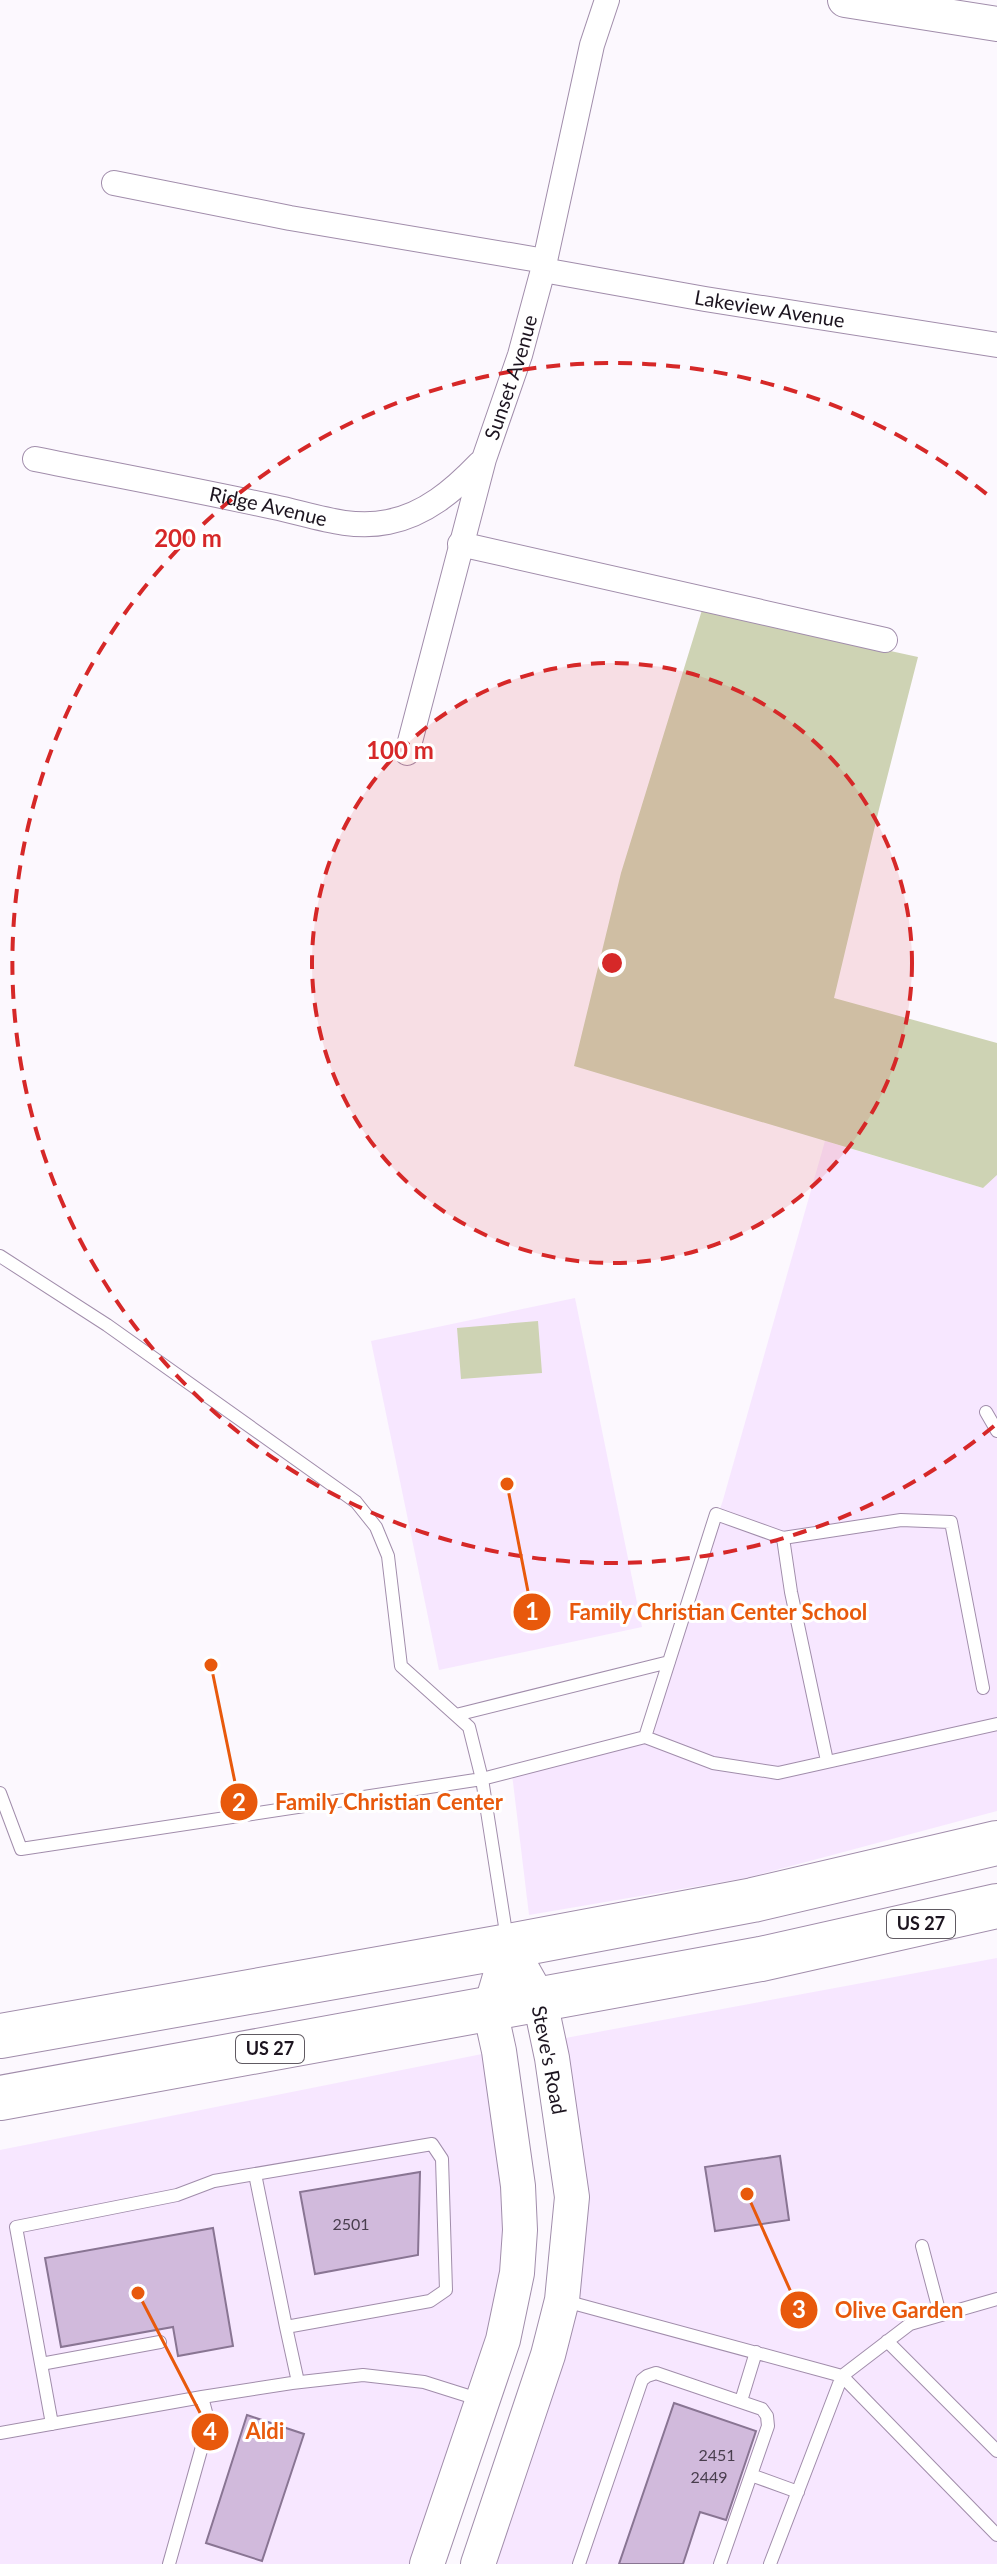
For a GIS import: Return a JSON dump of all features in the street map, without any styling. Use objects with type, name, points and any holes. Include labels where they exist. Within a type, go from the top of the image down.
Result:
[{"type":"highway","points":[[0,2036],[753,1900],[997,1843]]},
{"type":"highway","name":"US 27","points":[[0,2098],[761,1959],[997,1906]]},
{"type":"street","name":"Sunset Avenue","points":[[407,753],[460,544],[484,459],[520,355],[544,265],[592,45],[607,0]]},
{"type":"street","points":[[845,0],[997,24]]},
{"type":"street","name":"Lakeview Avenue","points":[[114,183],[705,299],[997,345]]},
{"type":"street","name":"Ridge Avenue","points":[[35,459],[276,507],[330,521],[364,524],[389,522],[428,506],[459,485],[484,459]]},
{"type":"street","points":[[460,544],[885,640]]},
{"type":"street","points":[[427,2564],[509,2317],[517,2273],[520,2230],[515,2165],[490,2010],[509,1946]]},
{"type":"street","name":"Steve's Road","points":[[478,2564],[548,2355],[562,2300],[572,2197],[552,2058],[540,2001],[509,1946]]},
{"type":"lane","points":[[0,1256],[107,1325],[356,1502],[376,1527],[388,1556],[401,1666],[469,1727],[482,1779],[509,1946]]},
{"type":"lane","points":[[986,1412],[997,1431]]},
{"type":"lane","points":[[645,1737],[716,1514],[783,1538],[901,1520],[951,1522],[983,1688]]},
{"type":"lane","points":[[783,1538],[791,1592],[827,1761]]},
{"type":"lane","points":[[456,1715],[669,1662]]},
{"type":"lane","points":[[0,1793],[21,1849],[482,1779],[645,1737],[713,1763],[778,1773],[997,1724]]},
{"type":"lane","points":[[52,2424],[16,2227],[177,2195],[214,2181],[432,2144],[437,2147],[442,2159],[446,2290],[442,2295],[430,2301],[286,2327]]},
{"type":"lane","points":[[255,2174],[298,2382]]},
{"type":"lane","points":[[922,2246],[940,2314]]},
{"type":"lane","points":[[770,2564],[842,2376],[910,2324],[997,2299]]},
{"type":"lane","points":[[562,2300],[842,2376],[997,2535]]},
{"type":"lane","points":[[887,2341],[997,2451]]},
{"type":"lane","points":[[41,2364],[160,2342]]},
{"type":"lane","points":[[741,2401],[756,2352]]},
{"type":"lane","points":[[579,2564],[642,2380],[656,2373],[762,2409],[767,2416],[768,2426],[720,2564]]},
{"type":"lane","points":[[0,2433],[202,2397],[363,2375],[424,2382],[482,2401]]},
{"type":"lane","points":[[169,2564],[205,2436],[207,2416],[202,2397]]},
{"type":"lane","points":[[751,2475],[798,2492]]},
{"type":"shaded area","points":[[825,1141],[983,1188],[997,1175],[997,1811],[746,1878],[529,1915],[511,1766],[643,1739],[723,1500]]},
{"type":"shaded area","points":[[575,1298],[642,1627],[439,1670],[371,1341]]},
{"type":"shaded area","points":[[997,1958],[997,2564],[490,2564],[559,2359],[560,2039]]},
{"type":"shaded area","points":[[487,2053],[506,2186],[502,2292],[415,2564],[0,2564],[0,2150]]},
{"type":"green space","points":[[702,610],[918,657],[834,998],[997,1043],[997,1175],[983,1188],[574,1066],[621,873]]},
{"type":"green space","points":[[538,1321],[542,1373],[461,1379],[457,1328]]},
{"type":"building","points":[[780,2156],[789,2220],[715,2231],[705,2167]]},
{"type":"building","points":[[420,2172],[418,2255],[315,2274],[300,2192]]},
{"type":"building","points":[[213,2228],[233,2346],[178,2356],[173,2327],[61,2347],[45,2258]]},
{"type":"building","points":[[674,2403],[756,2431],[726,2520],[700,2512],[683,2564],[619,2564]]},
{"type":"building","points":[[247,2415],[304,2434],[262,2561],[206,2543]]},
{"type":"place","name":"Family Christian Center School","points":[[507,1484]]},
{"type":"place","name":"Family Christian Center","points":[[211,1665]]},
{"type":"place","name":"Olive Garden","points":[[747,2194]]},
{"type":"place","name":"Aldi","points":[[138,2293]]}]
